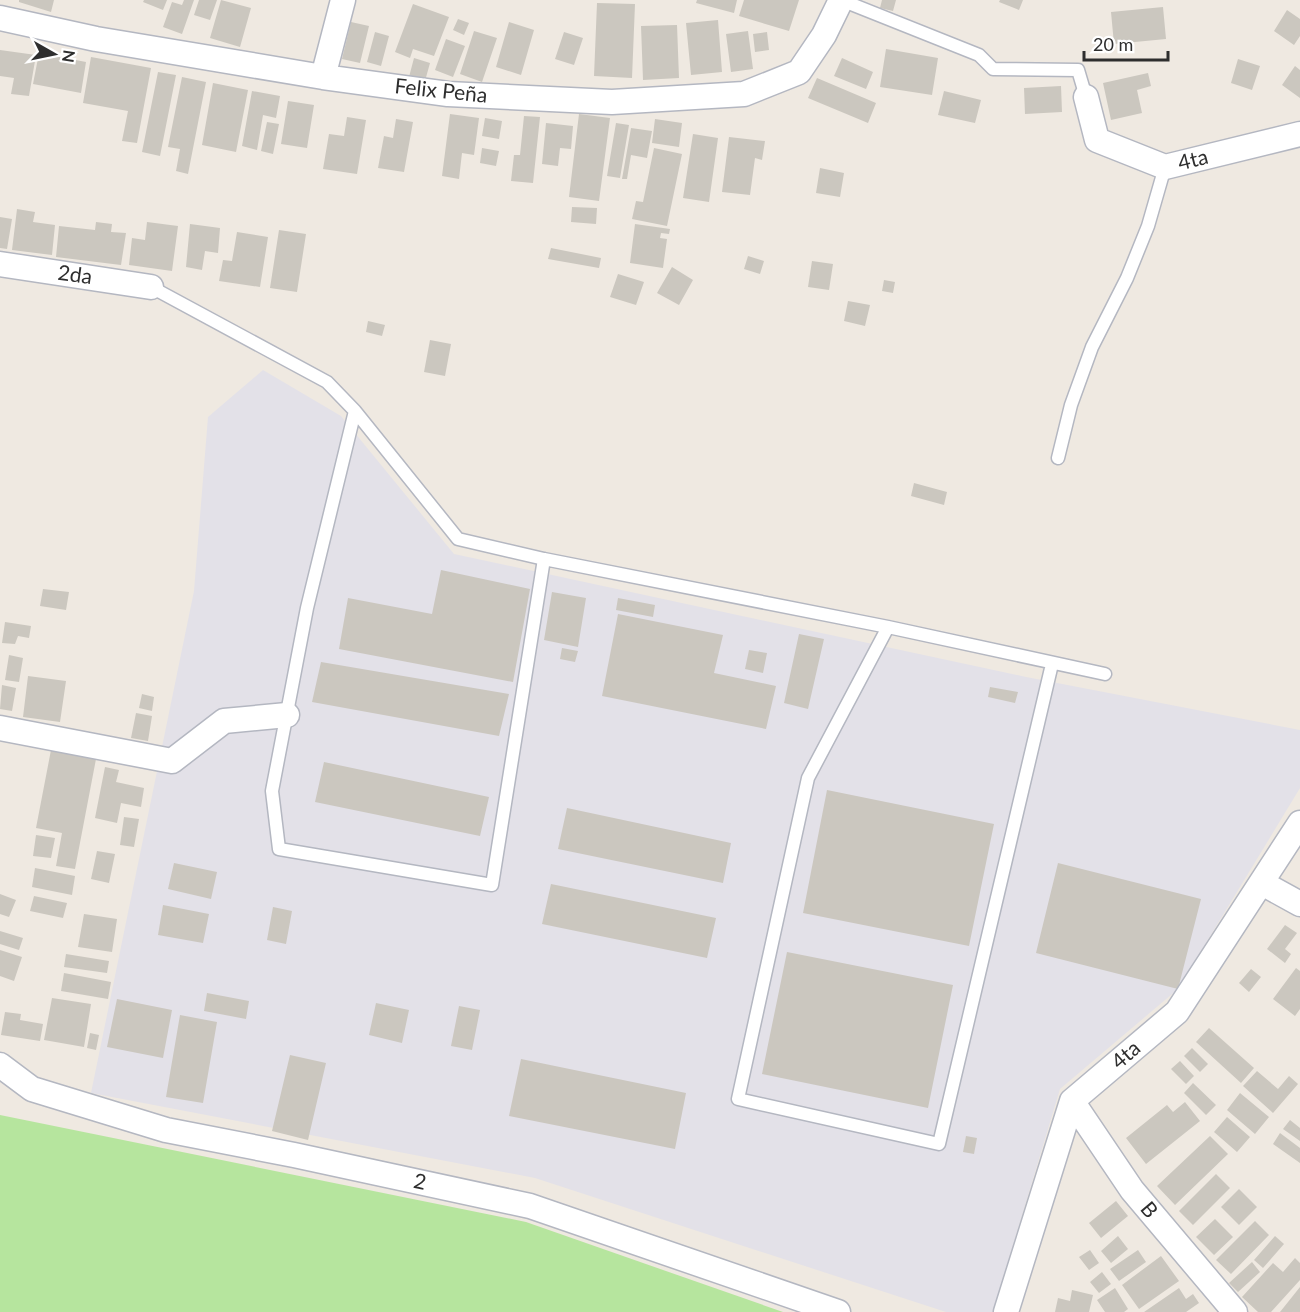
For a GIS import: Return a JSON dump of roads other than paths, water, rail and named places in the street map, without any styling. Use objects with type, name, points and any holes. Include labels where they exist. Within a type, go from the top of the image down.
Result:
[{"type":"street","points":[[323,77],[343,0]]},
{"type":"street","name":"Felix Peña","points":[[0,18],[96,39],[323,77],[448,94],[612,102],[744,94],[800,72],[824,36],[841,0]]},
{"type":"street","name":"4ta","points":[[1086,97],[1097,140],[1165,167],[1300,134]]},
{"type":"street","name":"2da","points":[[0,264],[151,286]]},
{"type":"street","points":[[0,728],[172,761],[224,721],[286,715]]},
{"type":"street","name":"4ta","points":[[1072,1101],[1177,1011],[1300,824]]},
{"type":"street","points":[[1263,883],[1300,904]]},
{"type":"street","name":"2","points":[[0,1065],[32,1089],[166,1130],[530,1206],[838,1312]]},
{"type":"street","points":[[1006,1312],[1072,1101]]},
{"type":"street","name":"B","points":[[1072,1101],[1132,1190],[1235,1312]]},
{"type":"lane","points":[[841,0],[979,55],[993,69],[1078,70],[1086,97]]},
{"type":"lane","points":[[1058,458],[1071,405],[1092,347],[1131,268],[1148,226],[1165,167]]},
{"type":"lane","points":[[151,286],[327,382],[355,411],[458,539],[544,559],[888,627],[1105,674]]},
{"type":"lane","points":[[355,411],[307,608],[272,790],[279,849],[492,885],[544,559]]},
{"type":"lane","points":[[888,627],[808,778],[738,1099],[939,1144],[1052,664]]}]
